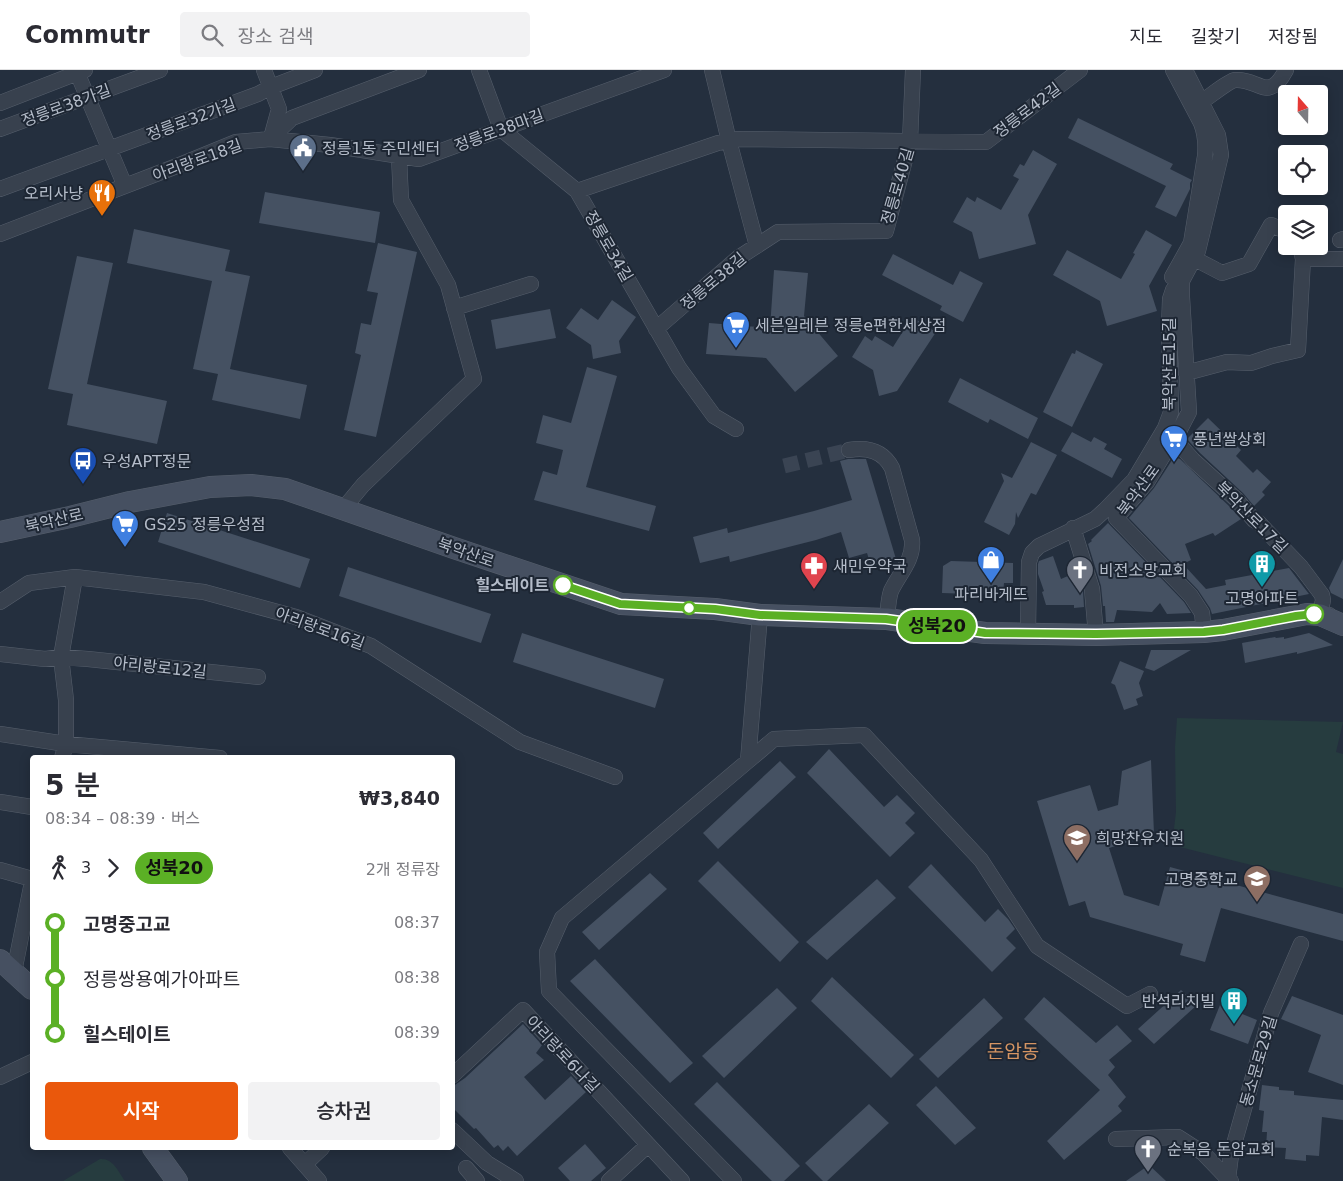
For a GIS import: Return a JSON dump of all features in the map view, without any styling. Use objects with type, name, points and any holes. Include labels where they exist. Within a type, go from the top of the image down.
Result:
[{"type":"street","name":"정릉로38가길","points":[[0,129],[160,70]]},
{"type":"street","points":[[264,70],[279,109],[270,139]]},
{"type":"street","points":[[271,87],[315,70]]},
{"type":"street","points":[[270,139],[292,118],[419,70]]},
{"type":"street","points":[[479,70],[501,129]]},
{"type":"street","name":"정릉로38마길","points":[[270,139],[330,145],[419,159],[664,70]]},
{"type":"street","name":"정릉로38길","points":[[656,329],[738,258],[757,246],[712,70]]},
{"type":"street","name":"정릉로40길","points":[[757,246],[778,232],[886,231],[910,141],[913,70]]},
{"type":"street","name":"정릉로42길","points":[[910,141],[986,142],[1080,70]]},
{"type":"street","points":[[1169,328],[1164,306],[1164,292],[1191,243],[1206,148],[1201,123],[1172,70]]},
{"type":"street","name":"북악산로15길","points":[[1176,439],[1189,412],[1182,281],[1198,251],[1222,155],[1218,135],[1185,70]]},
{"type":"street","points":[[0,103],[80,71],[87,97],[125,186]]},
{"type":"street","points":[[1202,102],[1233,80],[1245,81],[1262,87],[1272,87],[1283,75]]},
{"type":"street","name":"정릉로32가길","points":[[0,189],[258,94],[271,87]]},
{"type":"street","name":"정릉로34길","points":[[501,129],[578,191],[678,368],[714,416],[736,429]]},
{"type":"street","name":"아리랑로18길","points":[[0,234],[236,142],[270,139]]},
{"type":"street","points":[[578,191],[709,146],[737,139],[910,141]]},
{"type":"street","points":[[343,510],[363,485],[474,379],[448,285],[402,200],[399,156]]},
{"type":"street","points":[[1195,259],[1222,273],[1249,264],[1270,225],[1278,228]]},
{"type":"street","name":"북악산로15길","points":[[1186,373],[1227,362],[1252,363],[1298,350],[1302,255]]},
{"type":"street","points":[[1316,255],[1343,259]]},
{"type":"street","name":"북악산로15길","points":[[1028,634],[1029,562],[1032,553],[1039,546],[1098,517],[1130,485],[1165,428],[1171,412],[1170,299],[1173,290],[1185,275]]},
{"type":"street","points":[[454,308],[531,284]]},
{"type":"street","name":"북악산로17길","points":[[1165,428],[1193,460],[1232,495],[1301,567],[1322,595],[1323,600],[1320,614]]},
{"type":"street","name":"북악산로","points":[[1176,439],[1146,482],[1116,518],[1191,596],[1202,613],[1204,632]]},
{"type":"street","points":[[849,450],[864,449],[874,451],[888,460],[892,468],[912,540],[913,549],[910,558],[890,594],[886,619]]},
{"type":"street","name":"북악산로","points":[[0,532],[130,502],[210,487],[250,485],[286,490],[620,604],[715,609],[760,615],[886,619],[985,633],[1028,634],[1204,632],[1307,614],[1320,614]]},
{"type":"street","points":[[1073,528],[1092,590],[1096,634]]},
{"type":"street","points":[[64,751],[66,700],[61,657],[75,577]]},
{"type":"street","name":"아리랑로16길","points":[[0,602],[28,583],[75,577],[204,592],[296,617],[371,646],[520,742],[616,777]]},
{"type":"street","points":[[1320,614],[1343,616]]},
{"type":"street","points":[[1320,614],[1343,625]]},
{"type":"street","points":[[748,761],[760,615]]},
{"type":"street","name":"아리랑로12길","points":[[0,654],[45,659],[61,657],[258,678]]},
{"type":"street","points":[[0,734],[64,751],[153,755]]},
{"type":"street","points":[[734,1181],[549,990],[547,952],[562,918],[774,739],[864,735],[981,860],[1037,946],[1128,1006],[1150,994]]},
{"type":"street","points":[[0,802],[30,806]]},
{"type":"street","points":[[0,870],[30,880]]},
{"type":"street","points":[[30,888],[7,966],[30,987]]},
{"type":"street","name":"동소문로29길","points":[[1229,1180],[1231,1156],[1263,1038],[1276,999],[1301,944]]},
{"type":"street","name":"아리랑로6나길","points":[[455,1073],[523,1010],[682,1181]]},
{"type":"street","points":[[0,1077],[30,1063]]},
{"type":"street","points":[[455,1133],[487,1163],[516,1181]]},
{"type":"street","points":[[1116,1139],[1178,1137],[1203,1153],[1229,1180]]},
{"type":"street","points":[[609,1181],[648,1145]]},
{"type":"street","points":[[154,1150],[177,1181]]},
{"type":"street","points":[[292,1150],[319,1181]]},
{"type":"street","points":[[305,1164],[320,1150]]},
{"type":"street","points":[[466,1168],[477,1181]]},
{"type":"green space","points":[[1177,718],[1343,722],[1336,752],[1343,754],[1343,888],[1172,845],[1176,812],[1175,747]]},
{"type":"green space","points":[[100,1159],[105,1159],[112,1163],[125,1181],[63,1181]]},
{"type":"building","points":[[1078,118],[1173,164],[1170,169],[1192,180],[1190,189],[1176,217],[1155,207],[1166,186],[1068,138]]},
{"type":"building","points":[[1033,150],[1057,164],[1028,215],[1036,244],[979,259],[972,232],[953,222],[967,197],[975,202],[977,197],[1001,210],[1019,179],[1013,176],[1020,164],[1024,166]]},
{"type":"building","points":[[265,192],[380,212],[375,243],[259,223]]},
{"type":"building","points":[[134,229],[230,250],[225,271],[250,276],[230,369],[307,385],[300,419],[212,400],[218,374],[193,369],[212,281],[127,263]]},
{"type":"building","points":[[1146,230],[1172,245],[1149,286],[1157,311],[1107,326],[1100,301],[1053,275],[1067,250],[1121,279]]},
{"type":"building","points":[[378,243],[417,252],[376,437],[344,430],[361,355],[355,353],[361,323],[371,325],[378,293],[367,291]]},
{"type":"building","points":[[893,254],[953,285],[960,271],[983,283],[963,322],[940,310],[942,306],[882,275]]},
{"type":"building","points":[[77,256],[113,263],[87,384],[167,401],[157,444],[67,425],[73,394],[48,389]]},
{"type":"building","points":[[774,270],[808,273],[804,316],[838,356],[795,392],[766,358],[706,354],[709,323],[770,328]]},
{"type":"building","points":[[612,300],[636,317],[619,341],[621,353],[593,359],[591,345],[566,328],[581,308],[598,320]]},
{"type":"building","points":[[550,309],[556,338],[496,349],[491,320]]},
{"type":"building","points":[[912,317],[936,332],[897,391],[879,396],[873,370],[852,357],[865,336],[872,341],[875,336],[893,347]]},
{"type":"building","points":[[1076,350],[1103,364],[1072,427],[1043,412],[1072,353],[1075,354]]},
{"type":"building","points":[[587,367],[617,376],[586,487],[656,506],[649,531],[534,500],[543,471],[557,475],[563,450],[536,443],[543,415],[571,423]]},
{"type":"building","points":[[960,378],[1038,418],[1028,439],[990,419],[988,423],[948,402]]},
{"type":"building","points":[[1208,418],[1241,450],[1236,456],[1253,473],[1257,469],[1271,482],[1262,492],[1265,495],[1254,506],[1187,439]]},
{"type":"building","points":[[1072,432],[1091,442],[1094,437],[1107,444],[1104,449],[1122,459],[1112,478],[1061,451]]},
{"type":"building","points":[[1031,442],[1057,455],[1036,495],[1031,493],[1018,518],[1016,512],[1015,524],[1009,535],[984,522],[1004,481],[1001,473],[1012,478]]},
{"type":"building","points":[[1174,457],[1180,459],[1241,519],[1215,536],[1213,533],[1185,544],[1191,560],[1183,564],[1206,589],[1226,585],[1225,580],[1289,568],[1309,594],[1212,614],[1198,590],[1129,518],[1154,488]]},
{"type":"building","points":[[866,459],[896,559],[871,566],[867,553],[849,558],[841,532],[730,562],[729,556],[700,563],[693,537],[727,528],[728,533],[852,500],[840,461]]},
{"type":"building","points":[[167,513],[310,559],[300,588],[158,542]]},
{"type":"building","points":[[1108,523],[1184,602],[1191,613],[1167,614],[1160,603],[1152,612],[1117,610],[1114,622],[1106,622],[1101,586],[1088,544]]},
{"type":"building","points":[[1053,556],[1061,579],[1077,572],[1083,591],[1084,607],[1074,608],[1074,605],[1046,605],[1042,592],[1044,591],[1038,574],[1038,564],[1039,561]]},
{"type":"building","points":[[1343,559],[1343,599],[1331,593],[1329,588]]},
{"type":"building","points":[[951,561],[1013,563],[1013,583],[1004,583],[1003,595],[942,593],[943,566]]},
{"type":"building","points":[[348,567],[491,614],[481,643],[339,596]]},
{"type":"building","points":[[522,633],[664,679],[655,708],[513,662]]},
{"type":"building","points":[[1309,633],[1333,645],[1297,654],[1297,652],[1245,663],[1242,643],[1275,637],[1284,637],[1284,639]]},
{"type":"building","points":[[1151,650],[1191,650],[1154,671],[1145,668]]},
{"type":"building","points":[[1120,661],[1144,671],[1139,683],[1143,696],[1136,699],[1138,705],[1124,710],[1115,685],[1111,683]]},
{"type":"building","points":[[829,749],[884,807],[897,795],[915,813],[905,823],[915,833],[890,857],[807,773]]},
{"type":"building","points":[[1151,760],[1154,834],[1109,848],[1124,895],[1159,906],[1170,867],[1343,914],[1343,941],[1221,908],[1205,962],[1180,955],[1183,944],[1090,917],[1085,901],[1069,906],[1037,801],[1090,785],[1098,811],[1118,805],[1122,771]]},
{"type":"building","points":[[780,761],[796,777],[718,849],[703,833]]},
{"type":"building","points":[[718,861],[799,942],[780,962],[698,881]]},
{"type":"building","points":[[931,864],[985,922],[998,909],[1015,929],[1006,938],[1016,948],[992,972],[908,887]]},
{"type":"building","points":[[650,873],[667,889],[599,950],[582,932]]},
{"type":"building","points":[[877,879],[896,898],[827,960],[806,942]]},
{"type":"building","points":[[595,959],[693,1063],[670,1083],[570,981]]},
{"type":"building","points":[[832,977],[914,1055],[891,1078],[811,1001]]},
{"type":"building","points":[[777,988],[797,1008],[724,1078],[702,1056]]},
{"type":"building","points":[[1181,990],[1197,1005],[1154,1044],[1138,1029]]},
{"type":"building","points":[[1292,996],[1343,1015],[1343,1085],[1308,1072],[1321,1035],[1281,1019]]},
{"type":"building","points":[[1044,997],[1096,1043],[1117,1025],[1132,1041],[1109,1060],[1115,1067],[1108,1075],[1126,1097],[1118,1106],[1122,1111],[1064,1160],[1047,1141],[1100,1090],[1024,1019]]},
{"type":"building","points":[[984,998],[1003,1018],[938,1078],[919,1059]]},
{"type":"building","name":"반석리치빌","points":[[1220,1005],[1257,1020],[1248,1044],[1210,1030]]},
{"type":"building","points":[[523,1024],[542,1045],[536,1053],[544,1060],[524,1077],[545,1100],[571,1076],[586,1092],[517,1156],[508,1146],[503,1151],[498,1145],[494,1148],[476,1128],[474,1129],[455,1110],[455,1085],[465,1078]]},
{"type":"building","points":[[717,1082],[800,1166],[784,1181],[772,1181],[694,1104]]},
{"type":"building","points":[[1262,1085],[1279,1087],[1279,1090],[1294,1091],[1294,1095],[1343,1100],[1343,1120],[1322,1117],[1319,1156],[1306,1155],[1306,1161],[1285,1159],[1286,1148],[1266,1147],[1267,1132],[1262,1132],[1264,1111],[1259,1110]]},
{"type":"building","points":[[936,1086],[976,1128],[955,1145],[916,1105]]},
{"type":"building","points":[[869,1104],[889,1123],[827,1181],[823,1181],[805,1163]]},
{"type":"building","points":[[585,1144],[606,1168],[591,1181],[570,1181],[558,1168]]},
{"type":"building","name":"순복음 돈암교회","points":[[1149,1165],[1166,1181],[1126,1181]]},
{"type":"tunnel","points":[[784,466],[849,450]]},
{"type":"bus line","name":"성북20","points":[[563,585],[620,604],[715,609],[760,615],[886,619],[985,633],[1096,634],[1204,632],[1314,614]]},
{"type":"place","name":"정릉1동 주민센터","points":[[303,172]]},
{"type":"place","name":"오리사냥","points":[[102,217]]},
{"type":"place","name":"세븐일레븐 정릉e편한세상점","points":[[736,349]]},
{"type":"place","name":"풍년쌀상회","points":[[1174,463]]},
{"type":"place","name":"우성APT정문","points":[[83,485]]},
{"type":"place","name":"GS25 정릉우성점","points":[[125,548]]},
{"type":"place","name":"파리바게뜨","points":[[991,584]]},
{"type":"place","name":"힐스테이트","points":[[563,585]]},
{"type":"place","name":"고명아파트","points":[[1262,588]]},
{"type":"place","name":"새민우약국","points":[[814,590]]},
{"type":"place","name":"비전소망교회","points":[[1080,594]]},
{"type":"place","name":"희망찬유치원","points":[[1077,862]]},
{"type":"place","name":"고명중학교","points":[[1257,903]]},
{"type":"place","name":"반석리치빌","points":[[1234,1025]]},
{"type":"place","name":"순복음 돈암교회","points":[[1148,1173]]},
{"type":"district","name":"돈암동","points":[[1013,1051]]}]
